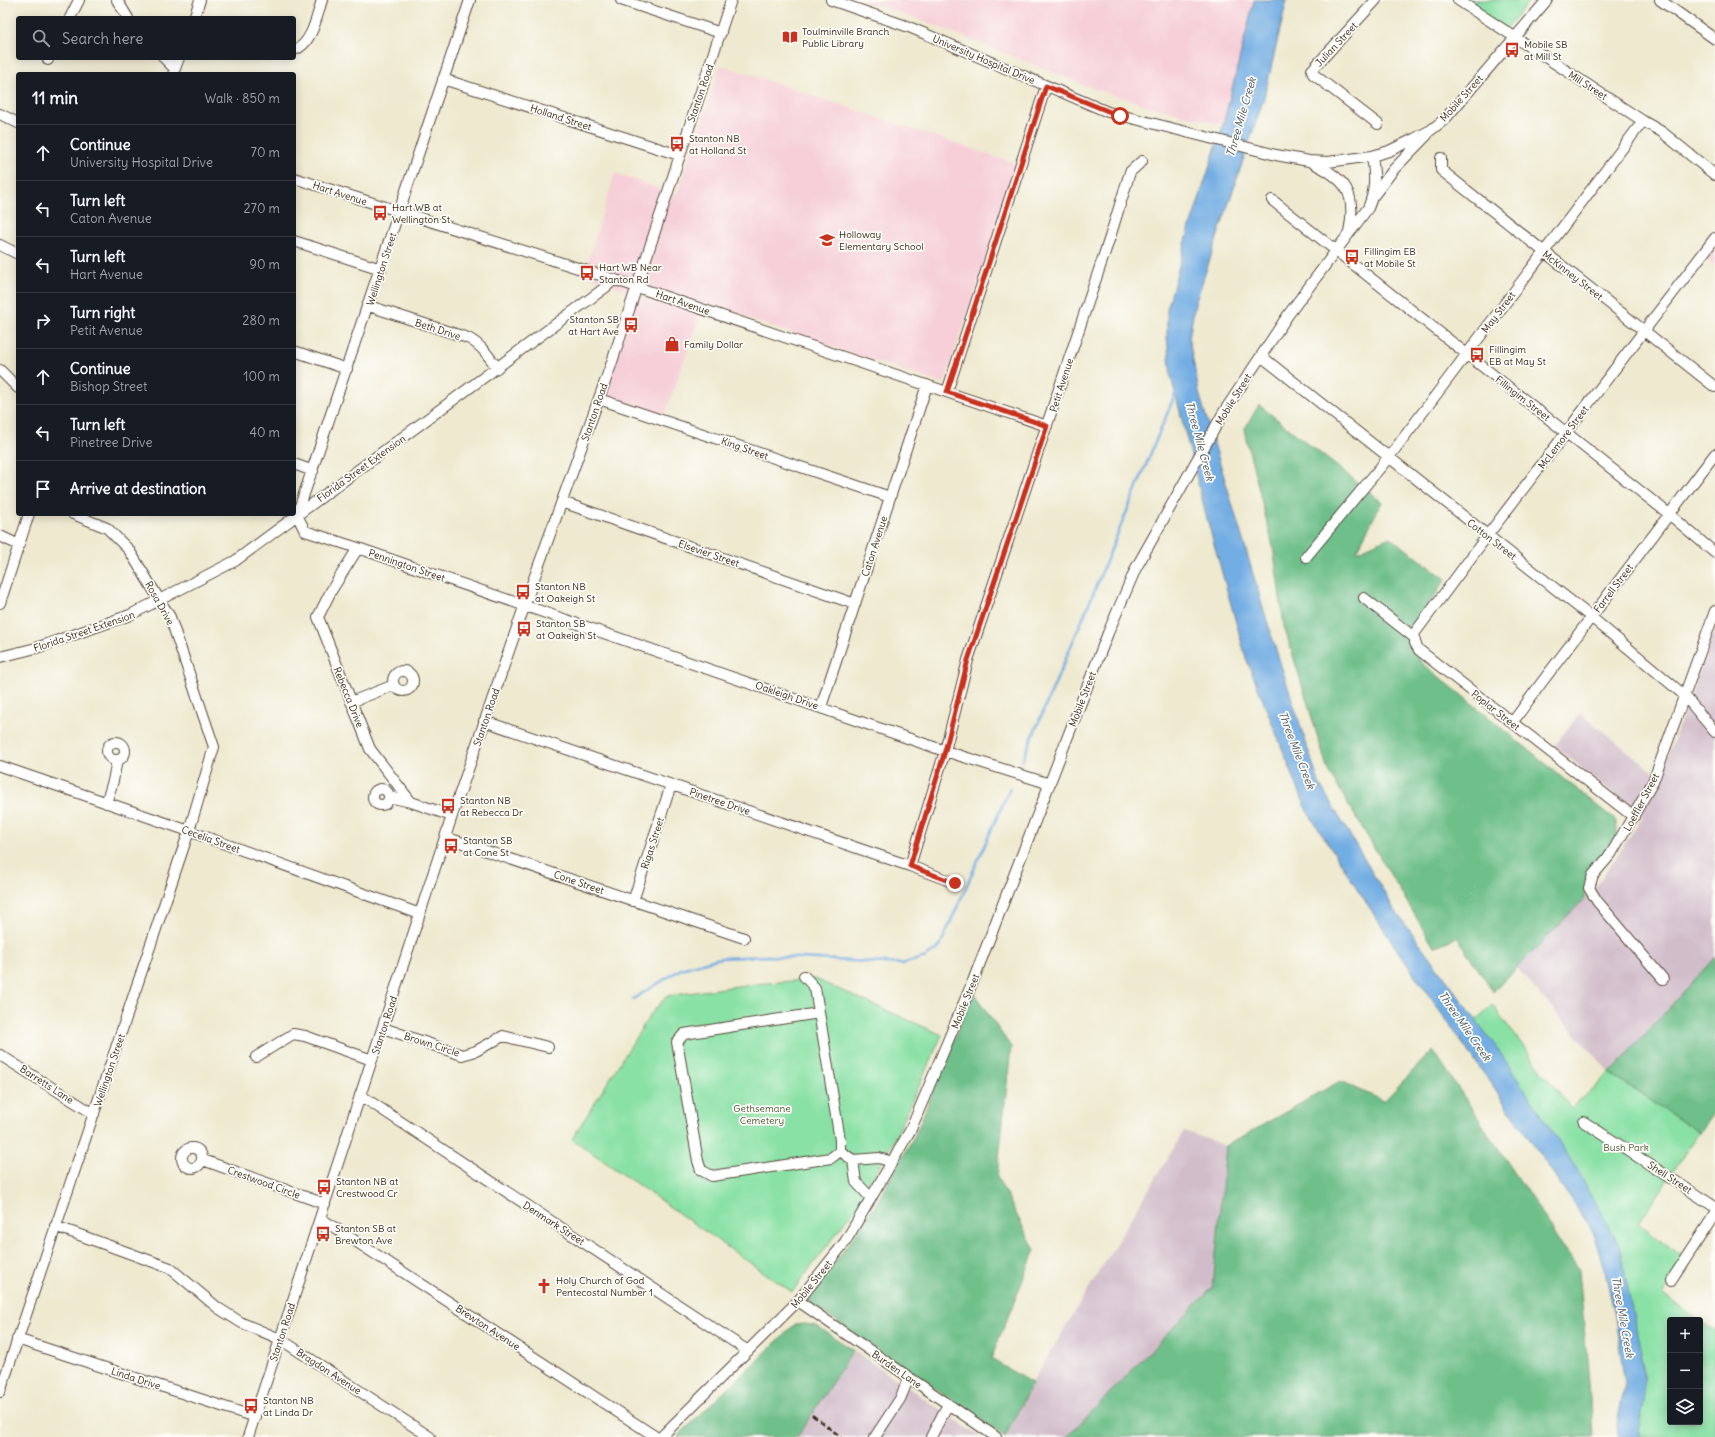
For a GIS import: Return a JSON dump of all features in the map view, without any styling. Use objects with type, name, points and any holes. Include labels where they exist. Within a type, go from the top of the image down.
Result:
[{"type":"street","points":[[71,16],[79,0]]},
{"type":"street","points":[[116,0],[127,16]]},
{"type":"street","points":[[198,16],[200,0]]},
{"type":"street","points":[[296,50],[299,49],[309,37],[322,0]]},
{"type":"street","name":"Wellington Street","points":[[298,515],[470,0]]},
{"type":"street","points":[[621,0],[721,33]]},
{"type":"street","name":"Stanton Road","points":[[248,1437],[452,816],[484,721],[599,398],[732,0]]},
{"type":"street","name":"University Hospital Drive","points":[[831,0],[909,27],[1108,112],[1276,155],[1309,161],[1328,162],[1372,156]]},
{"type":"street","name":"Julian Street","points":[[1376,0],[1312,70],[1313,74],[1378,124]]},
{"type":"street","name":"Mill Street","points":[[1458,0],[1662,132],[1715,175]]},
{"type":"street","name":"Mobile Street","points":[[661,1437],[798,1301],[845,1242],[911,1129],[967,996],[1124,593],[1153,537],[1225,410],[1288,315],[1362,218],[1372,199],[1374,173],[1372,156],[1389,151],[1431,130],[1445,119],[1547,0]]},
{"type":"street","points":[[1660,0],[1715,39]]},
{"type":"street","points":[[166,60],[174,71]]},
{"type":"street","points":[[174,71],[178,60]]},
{"type":"street","name":"Holland Street","points":[[444,79],[679,155]]},
{"type":"street","points":[[947,392],[1046,86]]},
{"type":"street","points":[[0,114],[16,123]]},
{"type":"street","name":"May Street","points":[[1306,557],[1388,457],[1643,121]]},
{"type":"street","points":[[1372,199],[1394,169],[1416,148],[1431,130]]},
{"type":"street","name":"McKinney Street","points":[[1441,158],[1441,170],[1715,387]]},
{"type":"street","name":"Petit Avenue","points":[[910,866],[945,751],[968,660],[1047,426],[1130,172],[1142,161]]},
{"type":"street","points":[[1309,161],[1331,172],[1342,182],[1347,190],[1352,203],[1352,218],[1348,236]]},
{"type":"street","name":"Hart Avenue","points":[[296,179],[636,286],[1047,426]]},
{"type":"street","name":"Fillingim Street","points":[[1272,200],[1669,514],[1715,553]]},
{"type":"street","name":"McLemore Street","points":[[1415,638],[1414,634],[1487,536],[1715,238]]},
{"type":"street","points":[[296,242],[381,269]]},
{"type":"street","points":[[0,245],[16,253]]},
{"type":"street","name":"Florida Street Extension","points":[[0,657],[36,648],[130,615],[235,561],[606,288],[614,279]]},
{"type":"street","name":"Beth Drive","points":[[369,306],[468,338],[480,346],[497,368]]},
{"type":"street","points":[[296,352],[348,369]]},
{"type":"street","name":"Cotton Street","points":[[1260,356],[1591,618],[1684,695],[1715,732]]},
{"type":"street","points":[[0,370],[16,386]]},
{"type":"street","name":"Caton Avenue","points":[[822,707],[927,385]]},
{"type":"street","name":"King Street","points":[[599,398],[890,497]]},
{"type":"street","name":"Farrell Street","points":[[1512,723],[1715,454]]},
{"type":"street","points":[[296,465],[313,471]]},
{"type":"street","name":"Elsevier Street","points":[[562,502],[855,604]]},
{"type":"street","name":"Pennington Street","points":[[298,515],[305,531],[525,606]]},
{"type":"street","points":[[0,603],[28,516]]},
{"type":"street","name":"Rosa Drive","points":[[78,516],[107,528],[129,550],[170,618],[214,746]]},
{"type":"street","points":[[0,536],[19,545]]},
{"type":"street","name":"Rebecca Drive","points":[[358,548],[331,591],[318,617],[370,749],[411,802]]},
{"type":"street","name":"Poplar Street","points":[[1364,598],[1415,638],[1415,643],[1419,650],[1634,817]]},
{"type":"street","name":"Oakleigh Drive","points":[[525,606],[822,707],[945,751],[1050,784]]},
{"type":"street","name":"Loeffler Street","points":[[1663,979],[1597,901],[1589,888],[1593,875],[1611,854],[1634,817],[1653,782],[1715,610]]},
{"type":"street","points":[[351,702],[394,685]]},
{"type":"street","name":"Pinetree Drive","points":[[484,721],[910,866],[955,883]]},
{"type":"street","name":"Wellington Street","points":[[0,1392],[189,831],[214,746]]},
{"type":"street","points":[[106,802],[113,781],[117,760]]},
{"type":"street","name":"Cecelia Street","points":[[0,766],[189,831],[420,914]]},
{"type":"street","name":"Rigas Street","points":[[633,901],[671,784]]},
{"type":"street","points":[[388,797],[411,802],[452,816]]},
{"type":"street","name":"Cone Street","points":[[445,837],[744,938]]},
{"type":"street","points":[[804,976],[815,988],[840,1140],[840,1151]]},
{"type":"street","points":[[819,1014],[684,1034],[677,1042],[698,1162],[702,1170],[712,1176],[831,1158],[840,1151]]},
{"type":"street","name":"Brown Circle","points":[[383,1028],[462,1055],[476,1051],[503,1036],[548,1047]]},
{"type":"street","points":[[256,1057],[292,1034],[305,1036],[372,1060]]},
{"type":"street","name":"Barretts Lane","points":[[0,1055],[94,1114]]},
{"type":"street","name":"Denmark Street","points":[[360,1095],[748,1351]]},
{"type":"street","name":"Shell Street","points":[[1584,1122],[1715,1207]]},
{"type":"street","points":[[840,1151],[853,1160],[879,1158],[892,1162]]},
{"type":"street","name":"Crestwood Circle","points":[[202,1160],[325,1204]]},
{"type":"street","points":[[853,1160],[856,1182],[871,1198]]},
{"type":"street","points":[[1671,1281],[1715,1214]]},
{"type":"street","name":"Brewton Avenue","points":[[320,1218],[656,1437]]},
{"type":"street","name":"Bragdon Avenue","points":[[55,1226],[170,1268],[218,1308],[242,1323],[280,1339],[430,1437]]},
{"type":"street","name":"Burden Lane","points":[[798,1301],[996,1437]]},
{"type":"street","name":"Linda Drive","points":[[17,1338],[255,1417]]},
{"type":"street","points":[[875,1437],[900,1399],[909,1377]]},
{"type":"street","points":[[931,1437],[948,1404]]},
{"type":"shaded area","points":[[861,0],[1254,0],[1223,125],[1160,109],[1092,88],[927,22]]},
{"type":"shaded area","name":"Holloway Elementary School","points":[[721,65],[1017,164],[944,384],[704,304],[665,414],[603,394],[636,293],[584,275],[615,173],[677,195]]},
{"type":"shaded area","points":[[1715,247],[1715,265],[1706,259]]},
{"type":"shaded area","points":[[1715,629],[1715,957],[1610,1073],[1517,968],[1597,885],[1643,817],[1554,746],[1580,713],[1660,777]]},
{"type":"shaded area","points":[[1184,1131],[1226,1146],[1213,1287],[1067,1437],[1006,1437],[1032,1383]]},
{"type":"shaded area","points":[[853,1350],[980,1437],[797,1437]]},
{"type":"green space","points":[[1458,0],[1530,0],[1505,30]]},
{"type":"green space","points":[[1259,405],[1382,502],[1356,552],[1390,537],[1446,579],[1412,629],[1409,643],[1421,662],[1616,821],[1616,839],[1587,878],[1585,898],[1493,992],[1457,937],[1434,947],[1328,771],[1284,626],[1273,547],[1244,430]]},
{"type":"green space","points":[[1715,957],[1715,1111],[1699,1133],[1610,1073]]},
{"type":"green space","name":"Gethsemane Cemetery","points":[[815,979],[942,1035],[893,1142],[856,1208],[792,1292],[572,1139],[650,1015],[667,996],[745,985]]},
{"type":"green space","points":[[973,992],[1011,1047],[997,1177],[1035,1250],[991,1359],[1032,1383],[1005,1437],[808,1302],[876,1204],[916,1133]]},
{"type":"green space","name":"Bush Park","points":[[1492,1005],[1571,1109],[1610,1073],[1699,1133],[1638,1223],[1686,1259],[1663,1295],[1695,1317],[1667,1317],[1667,1425],[1703,1425],[1703,1323],[1715,1331],[1715,1437],[1640,1437],[1638,1430],[1644,1402],[1619,1245],[1476,1020]]},
{"type":"green space","points":[[1433,1050],[1579,1270],[1589,1382],[1592,1437],[1067,1437],[1213,1287],[1226,1146],[1340,1081],[1384,1101]]},
{"type":"green space","points":[[806,1324],[817,1326],[853,1350],[797,1437],[677,1437],[794,1325]]},
{"type":"water","name":"Three Mile Creek","points":[[1254,0],[1287,0],[1264,98],[1195,304],[1189,338],[1199,393],[1271,634],[1319,783],[1394,909],[1499,1051],[1576,1168],[1619,1245],[1643,1364],[1644,1402],[1638,1430],[1640,1437],[1618,1437],[1617,1424],[1625,1384],[1615,1316],[1601,1254],[1593,1232],[1395,947],[1307,811],[1246,658],[1207,519],[1171,377],[1167,338],[1167,309],[1189,230],[1223,125]]},
{"type":"waterway","points":[[1022,761],[1083,618],[1176,392]]},
{"type":"waterway","points":[[633,999],[681,969],[720,958],[767,956],[902,964],[926,957],[939,948],[1010,788]]},
{"type":"railway","points":[[812,1415],[841,1437]]},
{"type":"place","name":"Toulminville Branch Public Library","points":[[790,37]]},
{"type":"place","name":"Mobile SB at Mill St","points":[[1512,50]]},
{"type":"place","name":"Stanton NB at Holland St","points":[[677,144]]},
{"type":"place","name":"Hart WB at Wellington St","points":[[380,213]]},
{"type":"place","name":"Holloway Elementary School","points":[[827,240]]},
{"type":"place","name":"Fillingim EB at Mobile St","points":[[1352,257]]},
{"type":"place","name":"Hart WB Near Stanton Rd","points":[[587,273]]},
{"type":"place","name":"Stanton SB at Hart Ave","points":[[631,325]]},
{"type":"place","name":"Family Dollar","points":[[672,344]]},
{"type":"place","name":"Fillingim EB at May St","points":[[1477,355]]},
{"type":"place","name":"Stanton NB at Oakeigh St","points":[[523,592]]},
{"type":"place","name":"Stanton SB at Oakeigh St","points":[[524,629]]},
{"type":"place","name":"Stanton NB at Rebecca Dr","points":[[448,806]]},
{"type":"place","name":"Stanton SB at Cone St","points":[[451,846]]},
{"type":"place","name":"Stanton NB at Crestwood Cr","points":[[324,1187]]},
{"type":"place","name":"Stanton SB at Brewton Ave","points":[[323,1234]]},
{"type":"place","name":"Holy Church of God Pentecostal Number 1","points":[[544,1286]]},
{"type":"place","name":"Stanton NB at Linda Dr","points":[[251,1406]]},
{"type":"route","points":[[955,883],[910,866],[945,751],[968,660],[1047,426],[947,392],[1046,86],[1092,106],[1120,116]]}]
